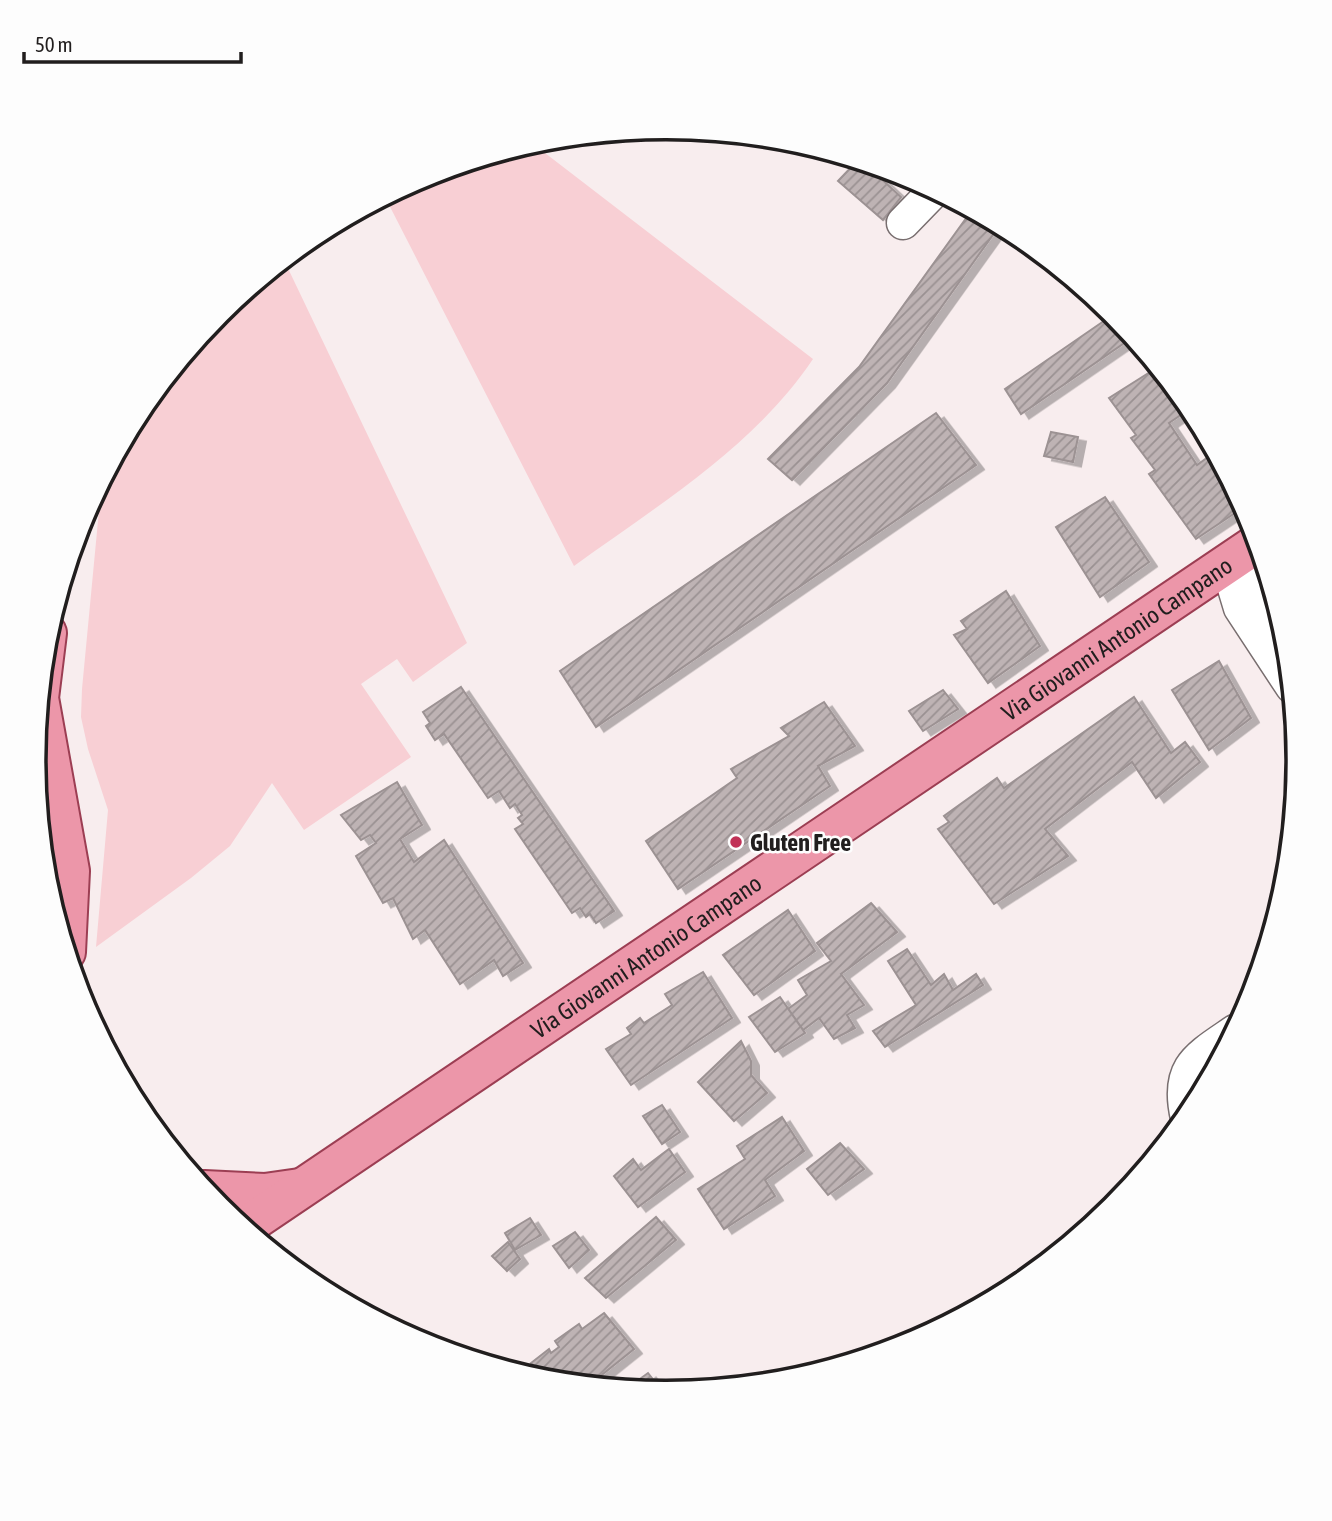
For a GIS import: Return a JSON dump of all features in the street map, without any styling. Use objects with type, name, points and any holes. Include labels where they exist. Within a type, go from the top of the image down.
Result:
[{"type":"main road","name":"Via Giovanni Antonio Campano","points":[[252,1222],[1249,549]]},
{"type":"main road","points":[[47,735],[71,871],[68,924]]},
{"type":"main road","points":[[220,1192],[265,1193],[302,1188]]},
{"type":"street","points":[[903,223],[927,198]]},
{"type":"street","points":[[1227,565],[1263,592]]},
{"type":"street","points":[[1227,565],[1240,608],[1279,668]]},
{"type":"street","points":[[1183,1103],[1183,1090],[1189,1069],[1197,1058],[1219,1042]]},
{"type":"shaded area","points":[[544,152],[813,359],[763,420],[734,447],[671,497],[574,566],[389,205],[467,173]]},
{"type":"shaded area","points":[[288,268],[467,643],[413,682],[397,659],[361,684],[411,757],[304,830],[272,783],[230,846],[96,947],[108,810],[88,749],[81,717],[99,509],[109,486],[150,416],[199,351],[257,294]]},
{"type":"building","points":[[850,168],[882,179],[901,197],[883,220],[838,181]]},
{"type":"building","points":[[966,218],[994,234],[887,383],[792,480],[768,459],[859,367]]},
{"type":"building","points":[[1104,321],[1125,343],[1021,414],[1005,389]]},
{"type":"building","points":[[1150,372],[1181,415],[1169,423],[1197,465],[1207,458],[1235,513],[1196,539],[1149,474],[1155,470],[1131,438],[1136,435],[1109,398]]},
{"type":"building","points":[[936,413],[976,465],[596,727],[560,671]]},
{"type":"building","points":[[1051,432],[1078,437],[1073,462],[1044,456]]},
{"type":"building","points":[[1105,497],[1149,562],[1100,597],[1056,527]]},
{"type":"building","points":[[1006,591],[1040,646],[988,683],[954,635],[967,629],[961,621]]},
{"type":"building","points":[[1219,661],[1251,718],[1209,750],[1172,690]]},
{"type":"building","points":[[461,687],[614,911],[596,923],[590,914],[586,917],[580,908],[572,913],[515,829],[523,824],[518,818],[522,815],[515,804],[510,808],[499,791],[488,798],[444,734],[435,740],[426,726],[430,723],[423,712]]},
{"type":"building","points":[[943,690],[958,709],[923,731],[909,711]]},
{"type":"building","points":[[1134,697],[1171,753],[1185,742],[1200,762],[1156,798],[1132,762],[1045,829],[1068,856],[994,904],[938,829],[949,822],[944,816],[997,778],[1004,788]]},
{"type":"building","points":[[824,702],[855,746],[818,766],[830,786],[678,889],[646,841],[737,778],[731,769],[789,736],[781,728]]},
{"type":"building","points":[[397,782],[422,825],[400,839],[414,862],[444,840],[523,963],[503,976],[494,960],[460,984],[425,930],[413,939],[393,898],[383,903],[356,856],[376,843],[370,835],[361,840],[341,815]]},
{"type":"building","points":[[871,903],[897,932],[841,974],[864,1005],[847,1015],[855,1028],[834,1039],[819,1018],[803,1030],[788,1009],[807,995],[798,980],[831,961],[817,943]]},
{"type":"building","points":[[788,910],[815,951],[754,995],[723,955]]},
{"type":"building","points":[[907,949],[931,985],[944,974],[953,990],[976,974],[983,985],[885,1047],[873,1031],[916,1005],[888,961]]},
{"type":"building","points":[[703,972],[732,1018],[631,1085],[606,1049],[631,1034],[627,1028],[640,1018],[644,1023],[672,1005],[665,994]]},
{"type":"building","points":[[780,997],[805,1033],[775,1052],[749,1017]]},
{"type":"building","points":[[741,1041],[751,1061],[751,1075],[767,1093],[734,1121],[698,1082]]},
{"type":"building","points":[[662,1105],[680,1132],[662,1144],[643,1116]]},
{"type":"building","points":[[782,1117],[804,1151],[765,1180],[775,1196],[724,1229],[698,1189],[745,1159],[737,1146]]},
{"type":"building","points":[[840,1143],[864,1169],[828,1195],[807,1169]]},
{"type":"building","points":[[669,1149],[685,1172],[638,1207],[614,1176],[633,1159],[641,1170]]},
{"type":"building","points":[[656,1217],[676,1240],[606,1298],[585,1278]]},
{"type":"building","points":[[530,1218],[541,1235],[515,1250],[505,1233]]},
{"type":"building","points":[[575,1232],[589,1250],[569,1268],[553,1246]]},
{"type":"building","points":[[508,1242],[520,1259],[507,1271],[492,1256]]},
{"type":"building","points":[[604,1313],[634,1349],[599,1377],[545,1369],[531,1363],[549,1349],[551,1353],[559,1347],[555,1341],[579,1324],[582,1329]]},
{"type":"building","points":[[648,1373],[654,1381],[638,1380]]},
{"type":"place","name":"Gluten Free","points":[[736,842]]}]
